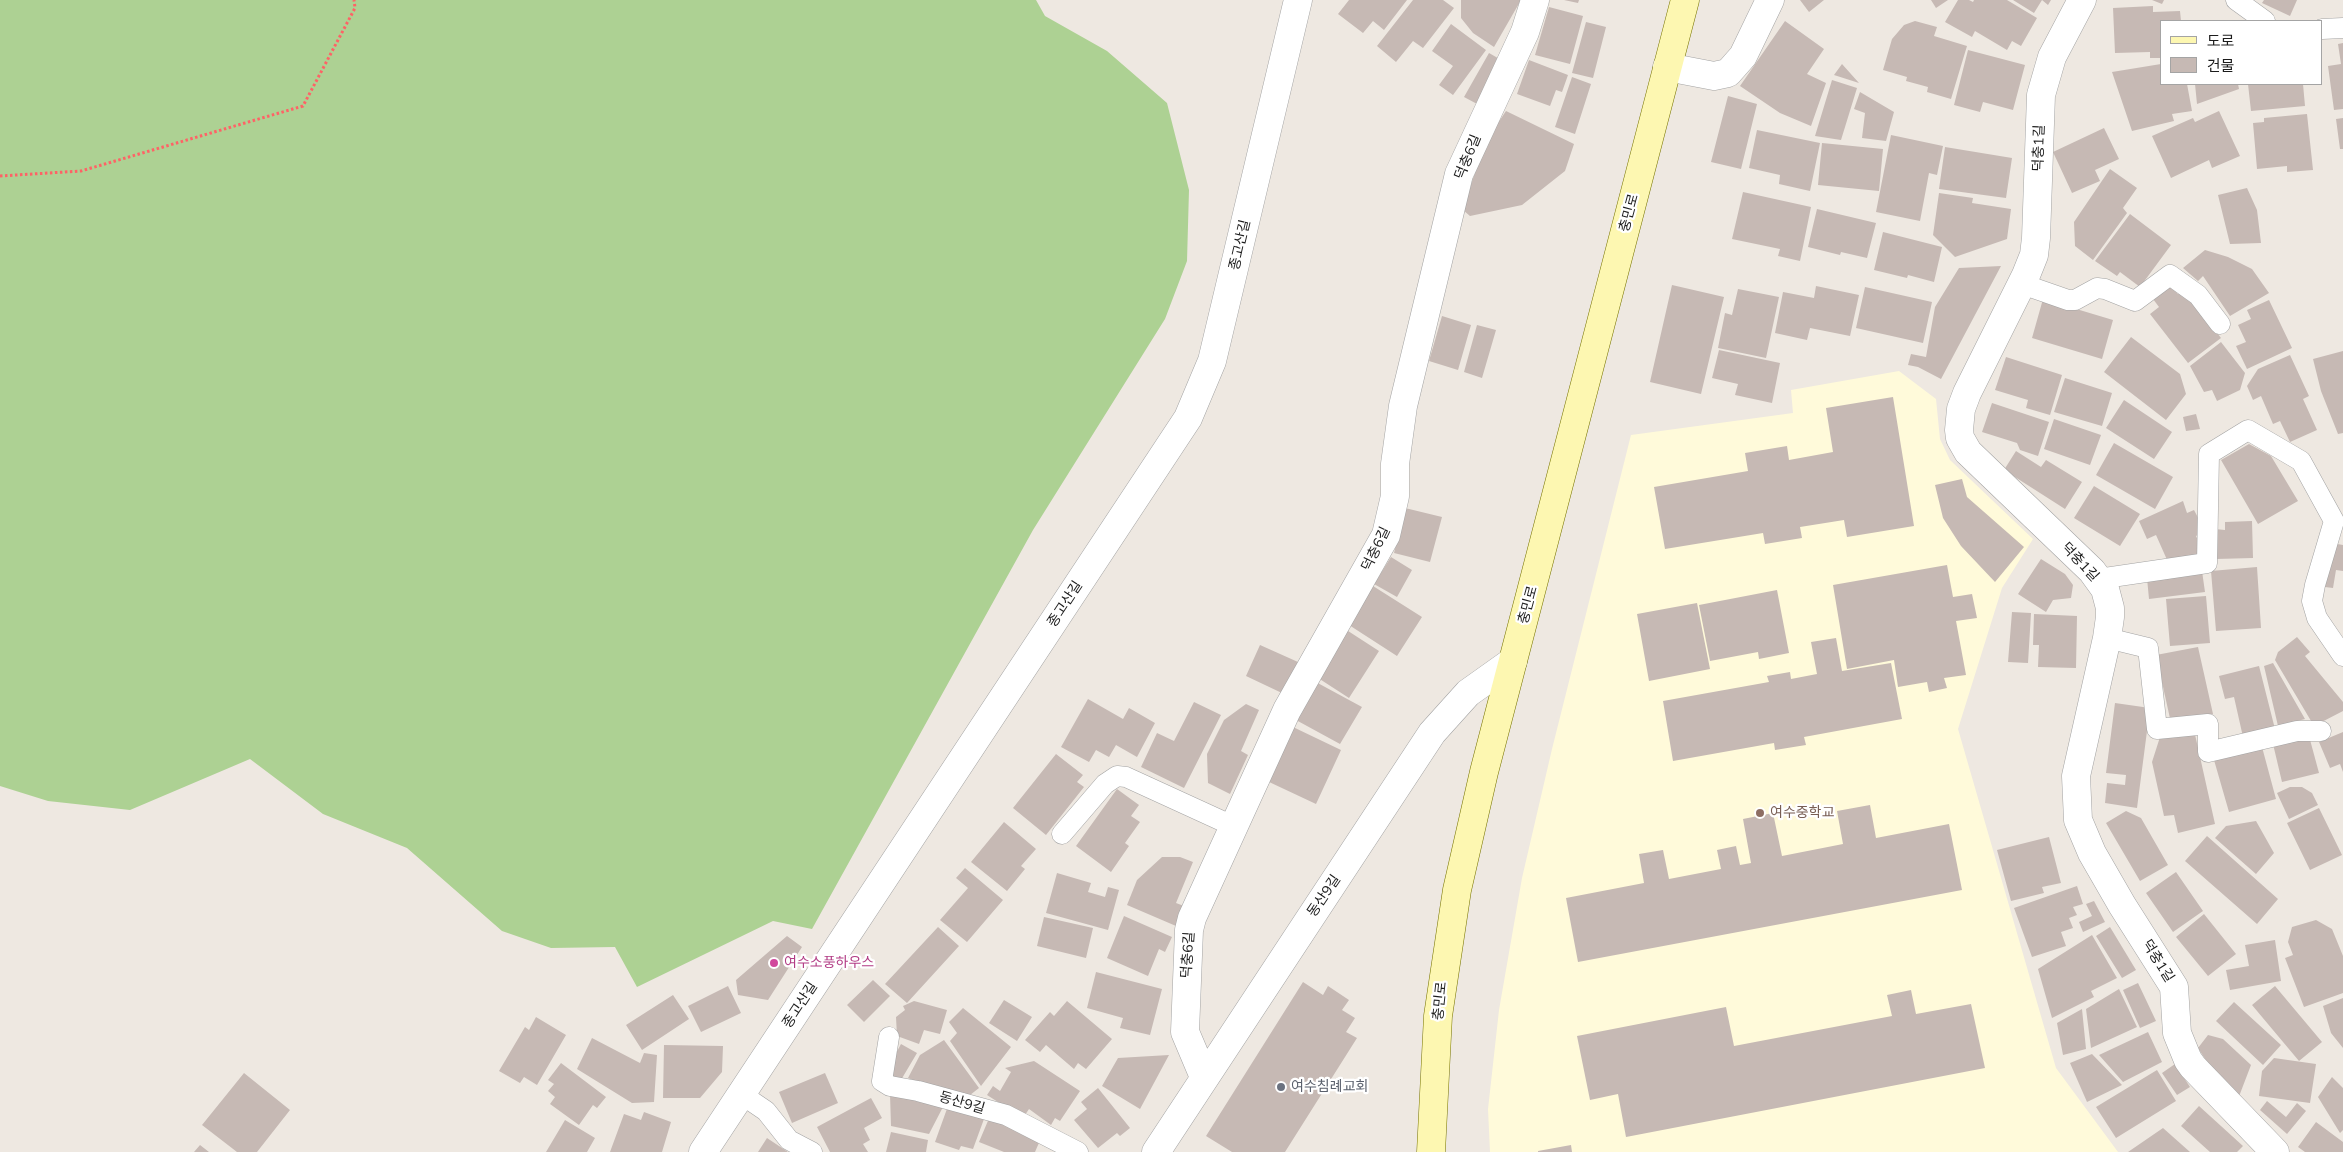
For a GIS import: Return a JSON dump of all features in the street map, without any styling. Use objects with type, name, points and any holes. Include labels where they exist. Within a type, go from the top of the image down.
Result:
[{"type":"street","name":"종고산길","points":[[703,1152],[1188,418],[1212,361],[1298,0]]},
{"type":"street","name":"덕충6길","points":[[1204,1077],[1185,1032],[1189,930],[1196,907],[1287,710],[1386,534],[1395,496],[1395,464],[1403,406],[1459,174],[1525,32],[1535,0]]},
{"type":"street","name":"충민로","points":[[1431,1152],[1438,1016],[1446,952],[1457,890],[1484,772],[1685,0]]},
{"type":"street","points":[[1668,66],[1714,76],[1728,73],[1743,56],[1770,0]]},
{"type":"street","name":"덕충1길","points":[[2082,0],[2052,57],[2041,95],[2036,238],[2032,260],[2022,284],[1967,393],[1959,420],[1960,438],[1968,452],[2098,579],[2105,589],[2110,608],[2107,638],[2076,776],[2076,801],[2081,830],[2122,905],[2174,987],[2177,1033],[2188,1060],[2199,1074],[2275,1152]]},
{"type":"street","name":"동산9길","points":[[1156,1152],[1432,733],[1468,693],[1513,661]]},
{"type":"lane","points":[[2236,0],[2264,20]]},
{"type":"lane","points":[[2323,28],[2343,28]]},
{"type":"lane","points":[[2022,284],[2068,300],[2076,300],[2097,288],[2106,289],[2134,301],[2170,274],[2198,295],[2220,324]]},
{"type":"lane","points":[[2098,579],[2207,563],[2210,454],[2248,430],[2301,461],[2334,520],[2312,601],[2317,618],[2343,656]]},
{"type":"lane","points":[[2107,638],[2148,648],[2157,729],[2208,724],[2208,752],[2297,731],[2321,731]]},
{"type":"lane","points":[[1062,834],[1105,784],[1117,776],[1126,777],[1233,826]]},
{"type":"lane","name":"동산9길","points":[[889,1038],[882,1081],[890,1086],[918,1091],[1006,1116],[1078,1152]]},
{"type":"lane","points":[[742,1094],[766,1111],[788,1140],[812,1152]]},
{"type":"path","points":[[0,176],[81,172],[303,106],[355,8],[354,0]]},
{"type":"shaded area","name":"여수중학교","points":[[1899,371],[1936,399],[1940,439],[1950,460],[2033,539],[2002,588],[1958,729],[2056,1068],[2118,1152],[1490,1152],[1488,1109],[1499,1010],[1522,878],[1552,749],[1631,435],[1793,413],[1791,390]]},
{"type":"green space","points":[[0,0],[1036,0],[1045,16],[1107,51],[1167,103],[1189,190],[1187,261],[1165,319],[1033,530],[812,929],[773,921],[637,987],[615,947],[551,948],[502,931],[407,848],[323,814],[250,759],[130,810],[48,801],[0,786]]},
{"type":"building","points":[[1349,0],[1407,0],[1384,30],[1373,21],[1363,33],[1338,14]]},
{"type":"building","points":[[1413,0],[1443,0],[1454,8],[1423,48],[1413,41],[1396,62],[1377,46]]},
{"type":"building","points":[[1461,0],[1521,0],[1494,47],[1473,33],[1461,18]]},
{"type":"building","points":[[1564,0],[1579,0],[1578,3]]},
{"type":"building","points":[[1800,0],[1824,0],[1809,12]]},
{"type":"building","points":[[1931,0],[1948,0],[1936,8]]},
{"type":"building","points":[[1958,0],[1973,2],[1974,0],[2007,0],[2037,18],[2021,46],[2012,41],[2007,50],[1975,31],[1972,37],[1945,22]]},
{"type":"building","points":[[2013,0],[2042,0],[2034,13]]},
{"type":"building","points":[[2042,0],[2051,0],[2048,5]]},
{"type":"building","points":[[2152,0],[2164,0],[2162,4]]},
{"type":"building","points":[[2264,0],[2297,0],[2290,16],[2262,3]]},
{"type":"building","points":[[2153,6],[2153,12],[2180,11],[2181,20],[2160,20],[2160,58],[2150,58],[2150,52],[2115,53],[2113,8]]},
{"type":"building","points":[[1549,7],[1583,16],[1570,64],[1535,55]]},
{"type":"building","points":[[1785,21],[1824,49],[1807,74],[1826,83],[1811,126],[1780,113],[1740,86]]},
{"type":"building","points":[[1915,21],[1937,27],[1934,36],[1967,46],[1951,99],[1927,92],[1928,87],[1906,81],[1907,77],[1883,70],[1892,39],[1904,25]]},
{"type":"building","points":[[1586,22],[1606,27],[1593,78],[1572,73]]},
{"type":"building","points":[[1451,24],[1486,50],[1453,95],[1439,85],[1453,66],[1432,51]]},
{"type":"building","points":[[2343,43],[2343,109],[2334,110],[2328,66],[2341,64],[2338,44]]},
{"type":"building","points":[[1968,50],[2025,65],[2013,110],[1983,102],[1980,112],[1954,105]]},
{"type":"building","points":[[1489,53],[1503,61],[1479,105],[1464,97]]},
{"type":"building","points":[[1529,60],[1568,75],[1562,92],[1556,90],[1550,106],[1517,94]]},
{"type":"building","points":[[1842,64],[1859,83],[1834,75]]},
{"type":"building","points":[[2160,64],[2160,85],[2187,85],[2192,111],[2172,114],[2174,121],[2132,131],[2112,72]]},
{"type":"building","points":[[1572,77],[1591,84],[1575,134],[1555,127]]},
{"type":"building","points":[[1832,80],[1857,88],[1841,140],[1815,136]]},
{"type":"building","points":[[2195,85],[2238,85],[2239,89],[2197,104]]},
{"type":"building","points":[[2248,85],[2303,85],[2305,106],[2251,111]]},
{"type":"building","points":[[1860,92],[1894,112],[1886,141],[1862,138],[1865,113],[1854,109]]},
{"type":"building","points":[[1728,96],[1757,104],[1741,169],[1711,162]]},
{"type":"building","points":[[1506,111],[1574,144],[1565,171],[1522,205],[1470,216],[1463,210],[1484,144]]},
{"type":"building","points":[[2219,111],[2240,156],[2212,168],[2209,160],[2171,178],[2152,136],[2193,118],[2195,122]]},
{"type":"building","points":[[2307,114],[2313,170],[2287,172],[2287,166],[2257,169],[2253,123],[2264,122],[2264,118]]},
{"type":"building","points":[[2343,118],[2343,149],[2340,149],[2336,119]]},
{"type":"building","points":[[2104,128],[2119,159],[2095,170],[2100,181],[2072,193],[2053,152]]},
{"type":"building","points":[[1757,130],[1820,143],[1810,191],[1779,184],[1780,175],[1749,168]]},
{"type":"building","points":[[1891,135],[1943,146],[1937,175],[1929,173],[1920,221],[1876,212]]},
{"type":"building","points":[[1822,143],[1883,149],[1879,191],[1818,185]]},
{"type":"building","points":[[1945,147],[2012,158],[2006,198],[1939,189]]},
{"type":"building","points":[[2110,169],[2137,188],[2123,208],[2127,213],[2093,260],[2075,246],[2074,222]]},
{"type":"building","points":[[2247,188],[2257,210],[2261,243],[2230,244],[2218,195]]},
{"type":"building","points":[[1743,192],[1811,207],[1800,261],[1778,256],[1780,249],[1732,239]]},
{"type":"building","points":[[1939,193],[1973,198],[1972,203],[2011,209],[2007,239],[1955,257],[1933,235]]},
{"type":"building","points":[[1817,209],[1876,223],[1867,258],[1841,252],[1840,255],[1808,247]]},
{"type":"building","points":[[2130,214],[2171,245],[2140,287],[2120,272],[2117,276],[2095,261]]},
{"type":"building","points":[[1883,232],[1942,247],[1934,282],[1908,275],[1907,278],[1874,270]]},
{"type":"building","points":[[2205,250],[2228,257],[2252,269],[2269,293],[2230,316],[2203,276],[2198,281],[2183,268]]},
{"type":"building","points":[[2001,266],[1941,379],[1918,367],[1908,365],[1911,354],[1926,357],[1935,307],[1959,268]]},
{"type":"building","points":[[1672,285],[1724,297],[1701,394],[1650,382]]},
{"type":"building","points":[[1816,286],[1859,295],[1850,336],[1810,328],[1807,340],[1775,333],[1783,292],[1814,298]]},
{"type":"building","points":[[2171,286],[2178,294],[2184,290],[2221,338],[2188,363],[2150,314],[2159,307],[2153,299]]},
{"type":"building","points":[[1865,287],[1932,302],[1923,343],[1856,328]]},
{"type":"building","points":[[1738,289],[1779,297],[1766,358],[1718,348],[1725,313],[1732,315]]},
{"type":"building","points":[[2043,299],[2113,320],[2102,359],[2032,338]]},
{"type":"building","points":[[2269,300],[2292,348],[2247,369],[2236,346],[2246,342],[2238,325],[2251,319],[2247,310]]},
{"type":"building","points":[[1442,316],[1471,325],[1458,370],[1429,361]]},
{"type":"building","points":[[1477,325],[1496,330],[1482,378],[1464,372]]},
{"type":"building","points":[[2131,337],[2180,374],[2186,394],[2166,420],[2104,372]]},
{"type":"building","points":[[2221,342],[2245,373],[2240,390],[2217,401],[2212,390],[2204,392],[2190,366]]},
{"type":"building","points":[[1719,350],[1780,363],[1772,403],[1735,395],[1738,384],[1712,378]]},
{"type":"building","points":[[2343,351],[2343,433],[2338,434],[2321,391],[2313,359]]},
{"type":"building","points":[[2290,355],[2309,396],[2303,399],[2317,430],[2290,442],[2280,421],[2273,424],[2261,396],[2253,400],[2247,386],[2258,369]]},
{"type":"building","points":[[2006,357],[2062,375],[2050,415],[2026,408],[2028,400],[1995,390]]},
{"type":"building","points":[[2065,378],[2112,393],[2102,426],[2054,412]]},
{"type":"building","points":[[1893,397],[1914,526],[1847,537],[1844,520],[1800,527],[1802,538],[1765,544],[1763,533],[1665,549],[1654,487],[1748,471],[1745,453],[1787,446],[1789,460],[1833,452],[1826,408]]},
{"type":"building","points":[[2124,400],[2172,432],[2154,459],[2106,428]]},
{"type":"building","points":[[1992,403],[2049,422],[2038,456],[2020,450],[2017,443],[1982,432]]},
{"type":"building","points":[[2196,414],[2200,429],[2186,431],[2183,417]]},
{"type":"building","points":[[2054,419],[2101,435],[2090,465],[2044,449]]},
{"type":"building","points":[[2114,443],[2173,477],[2155,509],[2096,475]]},
{"type":"building","points":[[2249,444],[2271,456],[2298,501],[2258,524],[2221,460]]},
{"type":"building","points":[[2016,451],[2041,467],[2046,460],[2082,482],[2065,509],[2004,470]]},
{"type":"building","points":[[1962,479],[1967,497],[2024,547],[1995,582],[1961,546],[1943,518],[1935,485]]},
{"type":"building","points":[[2094,486],[2140,514],[2120,546],[2074,518]]},
{"type":"building","points":[[2183,501],[2187,513],[2194,510],[2205,531],[2196,536],[2206,557],[2168,562],[2156,535],[2147,539],[2139,521]]},
{"type":"building","points":[[1405,508],[1442,517],[1430,562],[1394,553]]},
{"type":"building","points":[[2252,521],[2253,558],[2216,559],[2215,529],[2225,530],[2225,522]]},
{"type":"building","points":[[2332,543],[2343,545],[2343,571],[2336,570],[2333,588],[2325,587]]},
{"type":"building","points":[[1391,557],[1412,570],[1397,597],[1374,584]]},
{"type":"building","points":[[2041,559],[2065,574],[2073,585],[2071,598],[2053,600],[2046,612],[2018,594]]},
{"type":"building","points":[[1947,565],[1953,597],[1972,594],[1977,618],[1956,621],[1966,675],[1944,678],[1947,688],[1929,692],[1927,682],[1898,687],[1894,660],[1847,669],[1833,585]]},
{"type":"building","points":[[2257,567],[2261,628],[2216,631],[2211,571]]},
{"type":"building","points":[[2202,571],[2205,592],[2149,599],[2147,578]]},
{"type":"building","points":[[1373,586],[1422,617],[1397,656],[1349,625]]},
{"type":"building","points":[[1777,590],[1789,653],[1759,659],[1758,652],[1710,661],[1699,605]]},
{"type":"building","points":[[2206,596],[2210,643],[2170,646],[2166,599]]},
{"type":"building","points":[[1697,603],[1710,669],[1649,681],[1637,614]]},
{"type":"building","points":[[2012,612],[2031,613],[2028,663],[2008,662]]},
{"type":"building","points":[[2034,614],[2077,616],[2076,668],[2038,667],[2039,645],[2033,645]]},
{"type":"building","points":[[1345,629],[1379,651],[1349,698],[1315,676]]},
{"type":"building","points":[[2297,637],[2310,652],[2305,656],[2343,702],[2343,711],[2314,726],[2275,660],[2278,652]]},
{"type":"building","points":[[1836,638],[1842,671],[1891,663],[1902,719],[1804,737],[1806,745],[1775,750],[1774,743],[1673,761],[1663,701],[1769,682],[1767,676],[1790,672],[1791,679],[1817,674],[1811,642]]},
{"type":"building","points":[[1260,645],[1298,662],[1284,694],[1246,676]]},
{"type":"building","points":[[2198,647],[2213,714],[2171,723],[2156,655]]},
{"type":"building","points":[[2273,663],[2305,719],[2278,726],[2264,666]]},
{"type":"building","points":[[2259,666],[2275,729],[2243,737],[2234,697],[2225,699],[2219,676]]},
{"type":"building","points":[[1314,681],[1362,707],[1340,744],[1296,720]]},
{"type":"building","points":[[1088,699],[1123,719],[1129,708],[1155,723],[1137,757],[1116,745],[1109,757],[1096,750],[1089,762],[1061,747]]},
{"type":"building","points":[[1194,702],[1221,715],[1184,788],[1141,767],[1157,733],[1174,741]]},
{"type":"building","points":[[2115,703],[2150,708],[2137,808],[2105,803],[2107,783],[2125,785],[2126,775],[2106,773]]},
{"type":"building","points":[[1246,704],[1259,710],[1241,751],[1248,755],[1230,794],[1208,783],[1207,754],[1224,720]]},
{"type":"building","points":[[1293,727],[1341,750],[1316,804],[1267,781]]},
{"type":"building","points":[[2194,730],[2215,824],[2178,833],[2174,815],[2164,816],[2152,762],[2160,737]]},
{"type":"building","points":[[2343,732],[2343,772],[2340,764],[2330,768],[2319,742]]},
{"type":"building","points":[[2309,736],[2319,773],[2282,782],[2273,744]]},
{"type":"building","points":[[2262,747],[2276,799],[2229,812],[2214,760]]},
{"type":"building","points":[[1056,754],[1083,775],[1077,782],[1084,787],[1046,835],[1013,808]]},
{"type":"building","points":[[2290,787],[2302,787],[2312,793],[2318,805],[2289,819],[2277,793]]},
{"type":"building","points":[[1117,789],[1139,805],[1131,816],[1140,822],[1125,843],[1129,846],[1111,872],[1076,846]]},
{"type":"building","points":[[1870,805],[1876,838],[1949,824],[1962,890],[1578,962],[1566,898],[1644,883],[1639,854],[1663,850],[1669,879],[1721,869],[1717,850],[1736,846],[1740,865],[1751,863],[1743,819],[1773,813],[1782,856],[1843,844],[1837,811]]},
{"type":"building","points":[[2319,808],[2342,855],[2310,870],[2287,823]]},
{"type":"building","points":[[2126,811],[2141,818],[2168,865],[2140,881],[2106,823]]},
{"type":"building","points":[[2256,821],[2274,853],[2256,874],[2215,838],[2226,826]]},
{"type":"building","points":[[1004,822],[1036,849],[1021,866],[1025,869],[1007,891],[971,862]]},
{"type":"building","points":[[2207,836],[2278,899],[2257,924],[2185,861]]},
{"type":"building","points":[[2049,837],[2061,883],[2042,887],[2044,893],[2011,901],[1997,850]]},
{"type":"building","points":[[1162,857],[1180,857],[1193,862],[1176,903],[1184,906],[1176,926],[1127,905],[1137,880]]},
{"type":"building","points":[[965,868],[1003,900],[967,942],[940,920],[968,888],[956,878]]},
{"type":"building","points":[[2176,872],[2203,911],[2173,932],[2146,893]]},
{"type":"building","points":[[1057,873],[1091,883],[1088,892],[1105,897],[1108,887],[1119,890],[1108,930],[1046,913]]},
{"type":"building","points":[[2077,886],[2083,904],[2073,907],[2077,915],[2069,918],[2073,928],[2061,932],[2066,946],[2032,957],[2014,908]]},
{"type":"building","points":[[2094,901],[2105,922],[2083,932],[2079,922],[2092,916],[2086,904]]},
{"type":"building","points":[[2204,914],[2236,954],[2208,976],[2176,937]]},
{"type":"building","points":[[1124,916],[1172,937],[1165,952],[1159,949],[1148,976],[1107,958]]},
{"type":"building","points":[[1044,917],[1093,928],[1086,958],[1037,946]]},
{"type":"building","points":[[2316,920],[2332,929],[2343,956],[2343,993],[2304,1007],[2285,958],[2293,955],[2288,942],[2292,927]]},
{"type":"building","points":[[938,927],[959,946],[907,1003],[885,984]]},
{"type":"building","points":[[2110,927],[2136,970],[2122,978],[2096,936]]},
{"type":"building","points":[[2092,935],[2117,978],[2091,991],[2094,997],[2052,1018],[2038,969]]},
{"type":"building","name":"여수소풍하우스","points":[[787,936],[802,947],[768,1000],[738,995],[736,980]]},
{"type":"building","points":[[2275,940],[2281,981],[2230,990],[2226,970],[2249,966],[2245,945]]},
{"type":"building","points":[[1096,972],[1162,989],[1150,1035],[1120,1028],[1123,1018],[1087,1008]]},
{"type":"building","points":[[873,980],[890,996],[864,1022],[847,1005]]},
{"type":"building","name":"여수침례교회","points":[[1303,982],[1323,995],[1328,986],[1349,1000],[1342,1010],[1355,1018],[1346,1032],[1357,1038],[1285,1152],[1232,1152],[1206,1136]]},
{"type":"building","points":[[2138,983],[2156,1021],[2140,1028],[2123,990]]},
{"type":"building","points":[[728,986],[741,1013],[701,1032],[688,1006]]},
{"type":"building","points":[[2275,986],[2322,1042],[2299,1061],[2252,1005]]},
{"type":"building","points":[[2119,989],[2137,1027],[2091,1048],[2086,1009]]},
{"type":"building","points":[[1911,990],[1916,1014],[1971,1004],[1985,1068],[1626,1137],[1618,1094],[1590,1100],[1577,1036],[1726,1007],[1734,1046],[1892,1016],[1887,995]]},
{"type":"building","points":[[673,995],[689,1019],[642,1050],[626,1025]]},
{"type":"building","points":[[2343,998],[2343,1048],[2331,1033],[2323,1006]]},
{"type":"building","points":[[1004,1000],[1032,1017],[1017,1041],[989,1023]]},
{"type":"building","points":[[914,1001],[947,1010],[940,1034],[924,1030],[919,1044],[897,1036],[896,1017],[905,1010],[903,1006]]},
{"type":"building","points":[[1067,1001],[1112,1039],[1086,1069],[1078,1063],[1074,1069],[1046,1045],[1040,1052],[1025,1040],[1050,1012],[1054,1016]]},
{"type":"building","points":[[2234,1002],[2281,1045],[2263,1065],[2216,1021]]},
{"type":"building","points":[[963,1008],[1011,1047],[981,1086],[950,1041],[957,1033],[949,1022]]},
{"type":"building","points":[[2082,1009],[2086,1049],[2063,1055],[2057,1023]]},
{"type":"building","points":[[536,1017],[566,1035],[537,1085],[524,1077],[520,1083],[499,1071],[525,1027],[529,1030]]},
{"type":"building","points":[[2148,1032],[2162,1062],[2123,1082],[2099,1055]]},
{"type":"building","points":[[2208,1035],[2223,1039],[2251,1065],[2238,1099],[2211,1068],[2198,1048]]},
{"type":"building","points":[[592,1038],[640,1063],[644,1053],[657,1055],[654,1102],[632,1103],[577,1069]]},
{"type":"building","points":[[944,1040],[979,1088],[965,1099],[958,1099],[908,1078],[920,1055]]},
{"type":"building","points":[[901,1044],[917,1053],[901,1080],[886,1072]]},
{"type":"building","points":[[664,1045],[723,1046],[722,1072],[700,1098],[663,1098]]},
{"type":"building","points":[[2092,1054],[2122,1085],[2087,1102],[2070,1063]]},
{"type":"building","points":[[1169,1055],[1140,1109],[1102,1086],[1118,1058]]},
{"type":"building","points":[[2274,1058],[2316,1064],[2310,1103],[2259,1096],[2262,1071]]},
{"type":"building","points":[[1034,1061],[1080,1091],[1060,1121],[1055,1118],[1051,1125],[1029,1109],[1023,1118],[987,1095],[993,1086],[1000,1091],[1011,1072],[1005,1068]]},
{"type":"building","points":[[561,1063],[606,1097],[597,1108],[593,1105],[579,1125],[550,1104],[555,1097],[548,1091],[554,1084],[548,1080]]},
{"type":"building","points":[[2175,1064],[2190,1087],[2177,1095],[2162,1073]]},
{"type":"building","points":[[2157,1070],[2176,1101],[2116,1138],[2096,1107]]},
{"type":"building","points":[[244,1073],[290,1110],[257,1152],[237,1152],[202,1125]]},
{"type":"building","points":[[825,1073],[838,1103],[792,1123],[779,1092]]},
{"type":"building","points":[[2332,1077],[2343,1088],[2343,1130],[2340,1133],[2318,1097]]},
{"type":"building","points":[[1098,1088],[1130,1128],[1120,1136],[1117,1133],[1098,1148],[1074,1120],[1087,1109],[1081,1102]]},
{"type":"building","points":[[890,1094],[944,1105],[929,1134],[891,1126]]},
{"type":"building","points":[[871,1098],[882,1118],[864,1128],[870,1140],[863,1144],[868,1152],[830,1152],[817,1127]]},
{"type":"building","points":[[2267,1101],[2286,1117],[2297,1103],[2306,1111],[2287,1134],[2260,1110]]},
{"type":"building","points":[[948,1106],[984,1119],[973,1149],[961,1146],[959,1150],[935,1142]]},
{"type":"building","points":[[2199,1106],[2243,1146],[2237,1152],[2210,1152],[2181,1126]]},
{"type":"building","points":[[644,1112],[671,1122],[662,1152],[610,1152],[624,1114],[641,1120]]},
{"type":"building","points":[[990,1116],[1041,1138],[1035,1152],[1004,1152],[979,1142]]},
{"type":"building","points":[[565,1120],[595,1138],[587,1152],[546,1152]]},
{"type":"building","points":[[2316,1122],[2343,1142],[2343,1152],[2305,1152],[2298,1147]]},
{"type":"building","points":[[2163,1128],[2190,1152],[2128,1152]]},
{"type":"building","points":[[891,1132],[928,1140],[926,1152],[886,1152]]},
{"type":"building","points":[[767,1138],[788,1152],[758,1152]]},
{"type":"building","points":[[200,1145],[209,1152],[194,1152]]},
{"type":"building","points":[[1571,1145],[1572,1152],[1538,1152],[1538,1151]]},
{"type":"place","name":"여수중학교","points":[[1760,813]]},
{"type":"place","name":"여수소풍하우스","points":[[774,963]]},
{"type":"place","name":"여수침례교회","points":[[1281,1087]]}]
